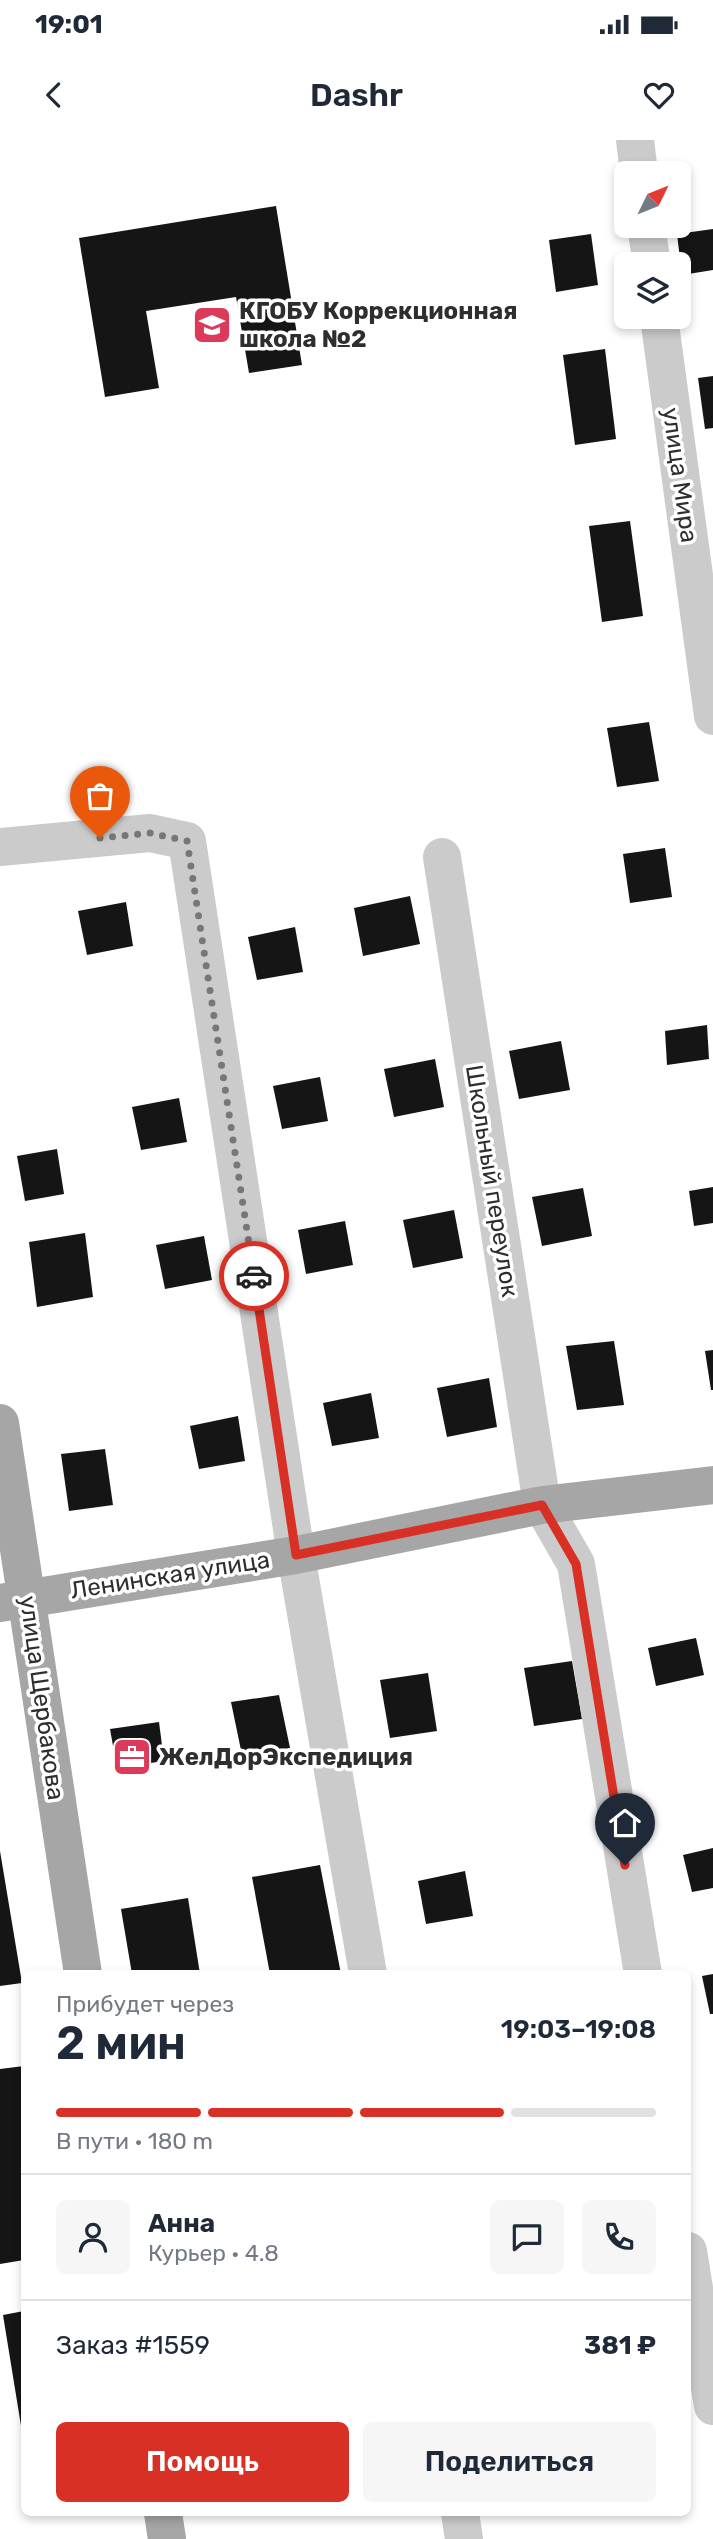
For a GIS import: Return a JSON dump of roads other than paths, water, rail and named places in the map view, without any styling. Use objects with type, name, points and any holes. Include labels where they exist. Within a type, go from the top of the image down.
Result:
[{"type":"main road","name":"улица Щербакова","points":[[0,1423],[14,1600],[82,1970]]},
{"type":"main road","name":"Ленинская улица","points":[[14,1600],[296,1555],[542,1505],[713,1485]]},
{"type":"main road","points":[[163,2516],[167,2539]]},
{"type":"street","points":[[635,140],[638,161]]},
{"type":"street","name":"улица Мира","points":[[661,329],[713,716]]},
{"type":"street","points":[[0,847],[150,833],[187,841],[296,1555],[367,1970]]},
{"type":"street","name":"Школьный переулок","points":[[442,857],[542,1505]]},
{"type":"street","points":[[542,1505],[576,1564],[642,1970]]},
{"type":"street","points":[[691,2270],[713,2406]]},
{"type":"street","points":[[460,2516],[464,2539]]},
{"type":"place","name":"КГОБУ Коррекционная школа №2","points":[[212,325]]},
{"type":"place","name":"ЖелДорЭкспедиция","points":[[132,1757]]}]
